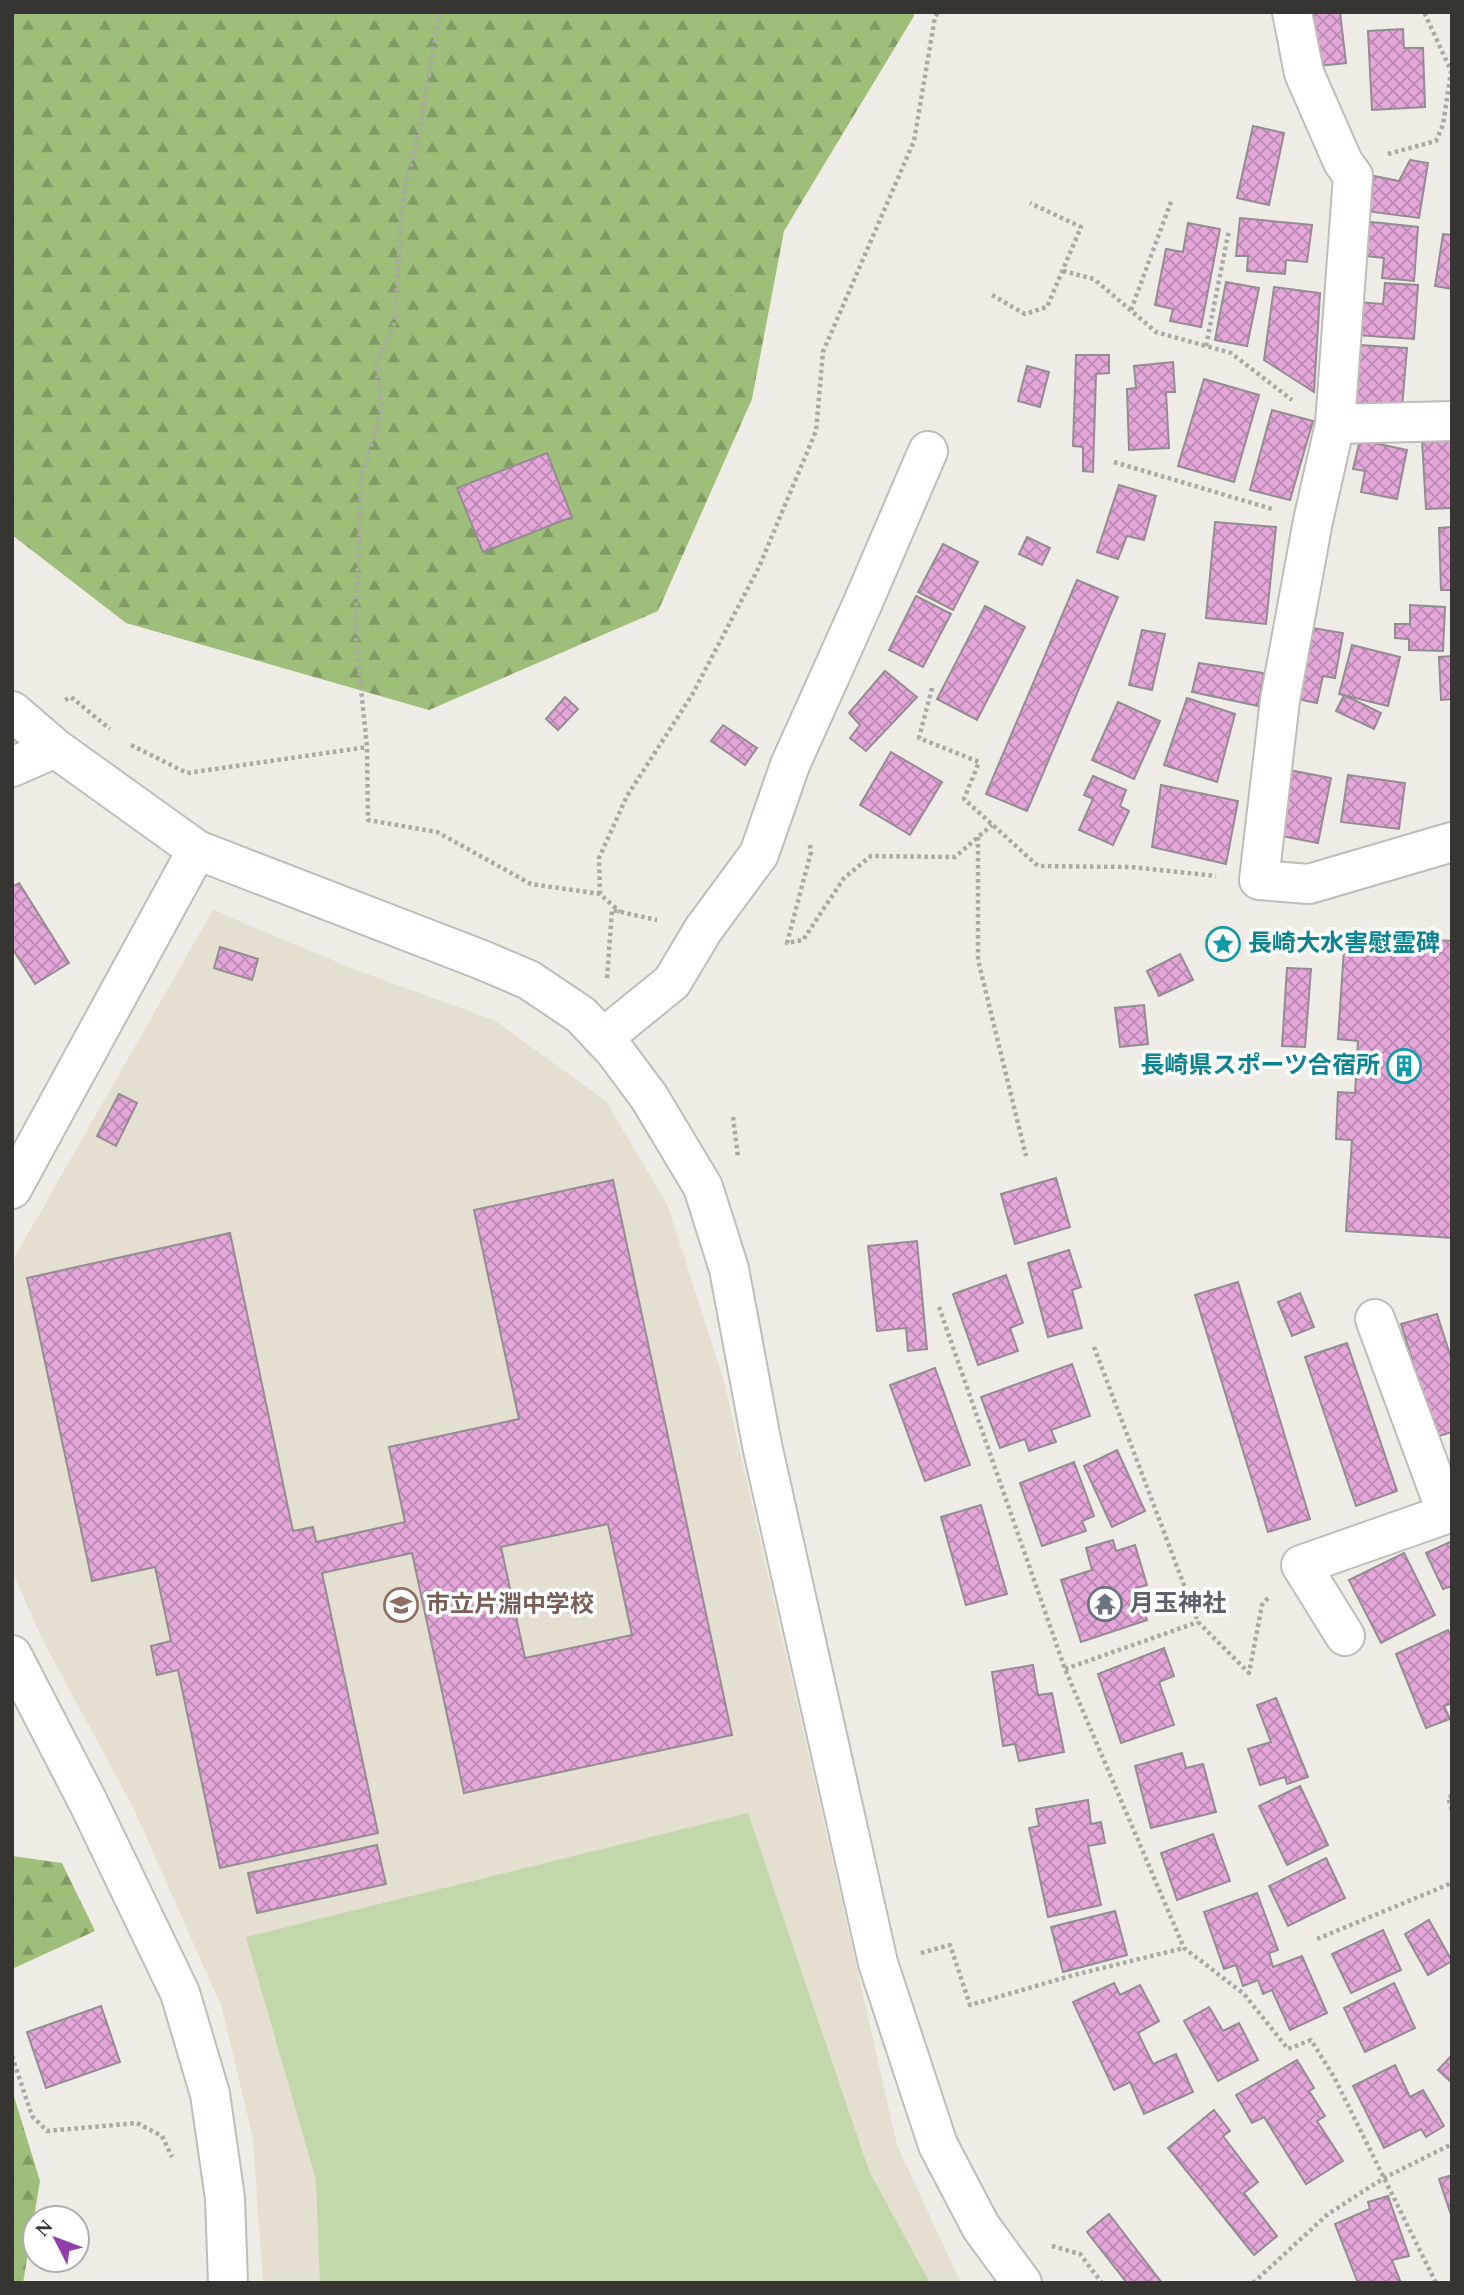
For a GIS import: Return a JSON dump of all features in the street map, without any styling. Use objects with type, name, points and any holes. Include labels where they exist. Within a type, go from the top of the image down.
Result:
[{"type":"street","points":[[1292,12],[1304,73],[1343,162],[1353,176],[1335,424],[1313,521],[1280,700],[1259,880],[1309,884],[1452,842]]},
{"type":"street","points":[[1335,424],[1452,421]]},
{"type":"street","points":[[592,1026],[672,982],[703,930],[759,854],[790,765],[928,450]]},
{"type":"street","points":[[12,711],[55,748],[197,850],[529,980],[592,1026],[649,1097],[703,1187],[729,1269],[762,1445],[878,1964],[938,2145],[981,2227],[1022,2283]]},
{"type":"street","points":[[12,767],[55,748]]},
{"type":"street","points":[[12,1189],[197,850]]},
{"type":"street","points":[[1345,1636],[1301,1565],[1449,1513],[1375,1319]]},
{"type":"street","points":[[12,1655],[88,1802],[180,1993],[210,2094],[225,2198],[228,2283]]},
{"type":"path","points":[[440,12],[420,128],[403,198],[394,324],[376,366],[382,408],[362,474],[355,631],[366,747],[368,820],[437,832],[531,884],[600,894],[620,912]]},
{"type":"path","points":[[600,894],[599,858],[627,796],[692,695],[735,614],[759,567],[816,431],[823,352],[914,141],[938,12]]},
{"type":"path","points":[[1343,162],[1360,161],[1436,141],[1443,125],[1451,71],[1424,12]]},
{"type":"path","points":[[1131,310],[1172,199]]},
{"type":"path","points":[[992,295],[1025,314],[1047,307],[1063,271],[1081,227],[1030,204]]},
{"type":"path","points":[[1206,346],[1229,230]]},
{"type":"path","points":[[1063,271],[1094,279],[1156,332],[1231,353],[1289,398],[1335,424]]},
{"type":"path","points":[[1114,462],[1313,521]]},
{"type":"path","points":[[932,688],[919,738],[979,762],[964,799],[1038,866],[1131,867],[1259,880]]},
{"type":"path","points":[[71,697],[117,735]]},
{"type":"path","points":[[126,742],[187,773],[366,747]]},
{"type":"path","points":[[810,840],[811,852],[787,943],[803,940],[844,878],[872,856],[955,857],[992,825]]},
{"type":"path","points":[[978,836],[978,960],[1026,1156]]},
{"type":"path","points":[[592,1026],[606,985],[612,910]]},
{"type":"path","points":[[939,1307],[1065,1669],[1184,1948],[1244,1994],[1288,2049],[1311,2040],[1334,2077],[1436,2283]]},
{"type":"path","points":[[1094,1347],[1198,1622],[1249,1673],[1262,1605],[1301,1565]]},
{"type":"path","points":[[1065,1669],[1198,1622]]},
{"type":"path","points":[[1452,1796],[1448,1797],[1452,1811]]},
{"type":"path","points":[[1317,1939],[1452,1883]]},
{"type":"path","points":[[878,1964],[950,1945],[970,2005],[1074,1975],[1184,1948]]},
{"type":"path","points":[[12,2056],[32,2116],[47,2131],[137,2123],[162,2136],[173,2160]]},
{"type":"path","points":[[1253,2283],[1328,2214],[1384,2178],[1452,2144]]},
{"type":"shaded area","name":"市立片淵中学校","points":[[213,910],[356,970],[494,1020],[606,1101],[667,1204],[724,1381],[897,2145],[961,2283],[263,2283],[253,2139],[222,2008],[133,1807],[42,1639],[12,1571],[12,1262]]},
{"type":"green space","points":[[12,12],[914,12],[914,16],[784,231],[752,399],[658,611],[429,710],[126,623],[12,535]]},
{"type":"green space","points":[[748,1813],[869,2171],[930,2283],[320,2283],[316,2180],[246,1937]]},
{"type":"green space","points":[[12,1856],[62,1863],[95,1931],[12,1969]]},
{"type":"green space","points":[[12,2090],[40,2181],[36,2204],[21,2204],[21,2274],[24,2274],[23,2283],[12,2283]]},
{"type":"building","points":[[1313,12],[1340,12],[1346,63],[1319,66]]},
{"type":"building","points":[[1403,29],[1404,48],[1423,48],[1425,107],[1372,110],[1368,31]]},
{"type":"building","points":[[1253,126],[1284,133],[1269,205],[1237,198]]},
{"type":"building","points":[[1410,160],[1428,163],[1419,218],[1365,211],[1369,175],[1399,181]]},
{"type":"building","points":[[1240,218],[1312,225],[1307,262],[1286,260],[1285,274],[1247,271],[1248,256],[1236,256]]},
{"type":"building","points":[[1362,221],[1418,227],[1414,281],[1382,278],[1384,258],[1358,255]]},
{"type":"building","points":[[1188,223],[1220,229],[1201,327],[1170,321],[1173,309],[1155,305],[1166,249],[1183,252]]},
{"type":"building","points":[[1443,234],[1452,235],[1452,289],[1435,286]]},
{"type":"building","points":[[1226,282],[1259,288],[1247,346],[1215,340]]},
{"type":"building","points":[[1385,283],[1418,285],[1414,339],[1356,335],[1358,302],[1383,304]]},
{"type":"building","points":[[1274,287],[1320,293],[1314,392],[1264,360]]},
{"type":"building","points":[[1359,345],[1407,348],[1402,408],[1354,403]]},
{"type":"building","points":[[1076,355],[1109,355],[1109,373],[1096,374],[1093,472],[1083,471],[1083,447],[1073,446]]},
{"type":"building","points":[[1173,362],[1175,392],[1166,392],[1169,448],[1129,450],[1127,389],[1136,388],[1134,366]]},
{"type":"building","points":[[1027,366],[1049,372],[1040,407],[1018,401]]},
{"type":"building","points":[[1204,379],[1259,395],[1234,482],[1178,466]]},
{"type":"building","points":[[1272,410],[1313,421],[1290,500],[1250,490]]},
{"type":"building","points":[[1452,438],[1452,508],[1426,509],[1422,440]]},
{"type":"building","points":[[1360,440],[1407,450],[1397,499],[1361,492],[1365,471],[1353,469]]},
{"type":"building","points":[[547,453],[572,517],[483,552],[457,488]]},
{"type":"building","points":[[1119,485],[1156,496],[1144,540],[1127,536],[1118,559],[1097,552]]},
{"type":"building","points":[[1215,522],[1276,527],[1266,624],[1206,618]]},
{"type":"building","points":[[1452,527],[1452,590],[1441,590],[1439,528]]},
{"type":"building","points":[[1027,537],[1050,548],[1042,565],[1019,554]]},
{"type":"building","points":[[943,544],[978,562],[953,610],[918,592]]},
{"type":"building","points":[[1077,580],[1118,597],[1027,811],[986,794]]},
{"type":"building","points":[[916,596],[951,614],[923,667],[889,650]]},
{"type":"building","points":[[1410,605],[1445,607],[1443,651],[1409,650],[1409,639],[1395,638],[1395,624],[1410,624]]},
{"type":"building","points":[[985,606],[1025,627],[977,720],[937,699]]},
{"type":"building","points":[[1306,627],[1343,633],[1335,678],[1323,676],[1317,703],[1292,698]]},
{"type":"building","points":[[1142,630],[1165,634],[1152,690],[1129,685]]},
{"type":"building","points":[[1352,645],[1400,657],[1388,706],[1339,694]]},
{"type":"building","points":[[1452,656],[1452,699],[1441,700],[1439,657]]},
{"type":"building","points":[[1199,663],[1264,673],[1258,706],[1192,692]]},
{"type":"building","points":[[885,671],[917,697],[866,751],[850,738],[860,725],[849,713]]},
{"type":"building","points":[[1344,695],[1381,713],[1374,729],[1336,711]]},
{"type":"building","points":[[565,697],[578,709],[558,730],[546,719]]},
{"type":"building","points":[[1187,698],[1235,714],[1217,782],[1164,765]]},
{"type":"building","points":[[1118,702],[1160,721],[1134,779],[1092,760]]},
{"type":"building","points":[[723,725],[757,748],[745,765],[711,741]]},
{"type":"building","points":[[891,752],[942,782],[910,835],[860,805]]},
{"type":"building","points":[[1289,770],[1331,778],[1318,843],[1276,835]]},
{"type":"building","points":[[1348,775],[1405,783],[1399,829],[1341,822]]},
{"type":"building","points":[[1093,776],[1126,790],[1120,806],[1129,811],[1113,845],[1079,830],[1093,799],[1084,795]]},
{"type":"building","points":[[1161,785],[1238,801],[1226,864],[1152,847]]},
{"type":"building","points":[[19,883],[69,963],[35,984],[12,948],[12,887]]},
{"type":"building","name":"長崎県スポーツ合宿所","points":[[1345,934],[1452,941],[1452,1238],[1346,1231],[1352,1140],[1336,1139],[1338,1092],[1355,1093],[1358,1041],[1338,1039]]},
{"type":"building","points":[[220,947],[258,959],[252,980],[214,968]]},
{"type":"building","points":[[1180,954],[1193,980],[1159,996],[1147,971]]},
{"type":"building","points":[[1287,968],[1311,969],[1305,1047],[1282,1046]]},
{"type":"building","points":[[1144,1005],[1148,1044],[1120,1047],[1115,1008]]},
{"type":"building","points":[[119,1094],[137,1103],[116,1146],[97,1136]]},
{"type":"building","points":[[1056,1178],[1070,1227],[1015,1244],[1001,1194]]},
{"type":"building","points":[[613,1180],[732,1735],[464,1793],[412,1553],[322,1573],[378,1833],[220,1868],[178,1670],[157,1675],[151,1646],[171,1641],[155,1567],[92,1581],[27,1278],[230,1233],[293,1531],[313,1527],[316,1542],[405,1522],[389,1447],[519,1419],[474,1210]],"holes":[[[608,1524],[632,1635],[525,1658],[501,1547]]]},
{"type":"building","points":[[917,1241],[927,1349],[908,1351],[906,1328],[877,1331],[868,1246]]},
{"type":"building","points":[[1069,1250],[1081,1287],[1072,1290],[1082,1328],[1048,1337],[1028,1263]]},
{"type":"building","points":[[1006,1275],[1023,1323],[1010,1328],[1018,1351],[978,1365],[953,1294]]},
{"type":"building","points":[[1238,1282],[1310,1519],[1268,1532],[1195,1295]]},
{"type":"building","points":[[1300,1293],[1314,1327],[1292,1336],[1278,1302]]},
{"type":"building","points":[[1437,1314],[1452,1361],[1452,1432],[1436,1437],[1401,1324]]},
{"type":"building","points":[[1347,1343],[1397,1491],[1356,1506],[1305,1357]]},
{"type":"building","points":[[1072,1364],[1090,1416],[1051,1430],[1056,1442],[1029,1451],[1025,1439],[1000,1448],[981,1397]]},
{"type":"building","points":[[935,1368],[970,1465],[925,1481],[890,1385]]},
{"type":"building","points":[[1117,1450],[1145,1511],[1112,1527],[1084,1466]]},
{"type":"building","points":[[1074,1462],[1094,1516],[1082,1521],[1086,1531],[1042,1546],[1020,1483]]},
{"type":"building","points":[[981,1505],[1007,1594],[966,1605],[941,1517]]},
{"type":"building","name":"月玉神社","points":[[1113,1540],[1116,1551],[1135,1545],[1147,1585],[1136,1588],[1147,1620],[1081,1642],[1061,1580],[1092,1570],[1086,1548]]},
{"type":"building","points":[[1452,1541],[1452,1586],[1443,1589],[1426,1553]]},
{"type":"building","points":[[1404,1553],[1435,1615],[1381,1643],[1349,1580]]},
{"type":"building","points":[[1448,1630],[1452,1638],[1452,1703],[1444,1706],[1450,1719],[1426,1728],[1396,1654]]},
{"type":"building","points":[[1164,1648],[1174,1676],[1159,1682],[1174,1725],[1121,1743],[1098,1674]]},
{"type":"building","points":[[1033,1665],[1038,1695],[1052,1693],[1064,1752],[1019,1761],[1015,1744],[1003,1746],[992,1672]]},
{"type":"building","points":[[1276,1698],[1308,1777],[1287,1784],[1285,1777],[1260,1785],[1248,1749],[1271,1742],[1257,1705]]},
{"type":"building","points":[[1182,1753],[1186,1768],[1203,1764],[1216,1812],[1151,1828],[1135,1766]]},
{"type":"building","points":[[1300,1786],[1328,1845],[1287,1865],[1259,1806]]},
{"type":"building","points":[[1088,1800],[1091,1824],[1101,1822],[1105,1843],[1088,1846],[1101,1905],[1048,1917],[1029,1828],[1039,1826],[1036,1809]]},
{"type":"building","points":[[1213,1834],[1230,1881],[1177,1900],[1161,1853]]},
{"type":"building","points":[[377,1845],[386,1884],[257,1913],[248,1873]]},
{"type":"building","points":[[1326,1858],[1345,1898],[1288,1926],[1269,1886]]},
{"type":"building","points":[[1257,1893],[1278,1950],[1269,1953],[1273,1967],[1302,1956],[1327,2013],[1290,2030],[1272,1990],[1263,1994],[1258,1980],[1243,1986],[1236,1965],[1224,1969],[1204,1912]]},
{"type":"building","points":[[1115,1911],[1127,1955],[1063,1972],[1051,1927]]},
{"type":"building","points":[[1429,1920],[1452,1961],[1428,1975],[1405,1934]]},
{"type":"building","points":[[1383,1930],[1401,1970],[1351,1993],[1332,1954]]},
{"type":"building","points":[[1114,1983],[1120,1995],[1140,1985],[1159,2021],[1138,2033],[1153,2064],[1176,2054],[1193,2092],[1144,2114],[1130,2082],[1114,2090],[1073,2002]]},
{"type":"building","points":[[1394,1983],[1415,2028],[1365,2052],[1344,2008]]},
{"type":"building","points":[[101,2006],[120,2062],[46,2088],[27,2032]]},
{"type":"building","points":[[1209,2007],[1223,2031],[1239,2023],[1258,2060],[1218,2081],[1184,2021]]},
{"type":"building","points":[[1452,2055],[1452,2083],[1438,2070]]},
{"type":"building","points":[[1297,2060],[1314,2088],[1309,2091],[1325,2116],[1317,2121],[1343,2161],[1306,2184],[1264,2117],[1252,2123],[1236,2095]]},
{"type":"building","points":[[1395,2065],[1410,2097],[1423,2090],[1444,2126],[1426,2137],[1421,2129],[1384,2148],[1353,2086]]},
{"type":"building","points":[[1214,2110],[1230,2131],[1223,2136],[1258,2182],[1244,2193],[1277,2236],[1254,2255],[1168,2148]]},
{"type":"building","points":[[1452,2175],[1452,2218],[1439,2179]]},
{"type":"building","points":[[1388,2196],[1409,2256],[1392,2260],[1401,2283],[1358,2283],[1335,2224],[1370,2209],[1368,2202]]},
{"type":"building","points":[[1109,2214],[1162,2283],[1127,2283],[1087,2232]]},
{"type":"place","name":"長崎大水害慰霊碑","points":[[1223,944]]},
{"type":"place","name":"長崎県スポーツ合宿所","points":[[1404,1066]]},
{"type":"place","name":"月玉神社","points":[[1105,1604]]},
{"type":"place","name":"市立片淵中学校","points":[[401,1605]]}]
